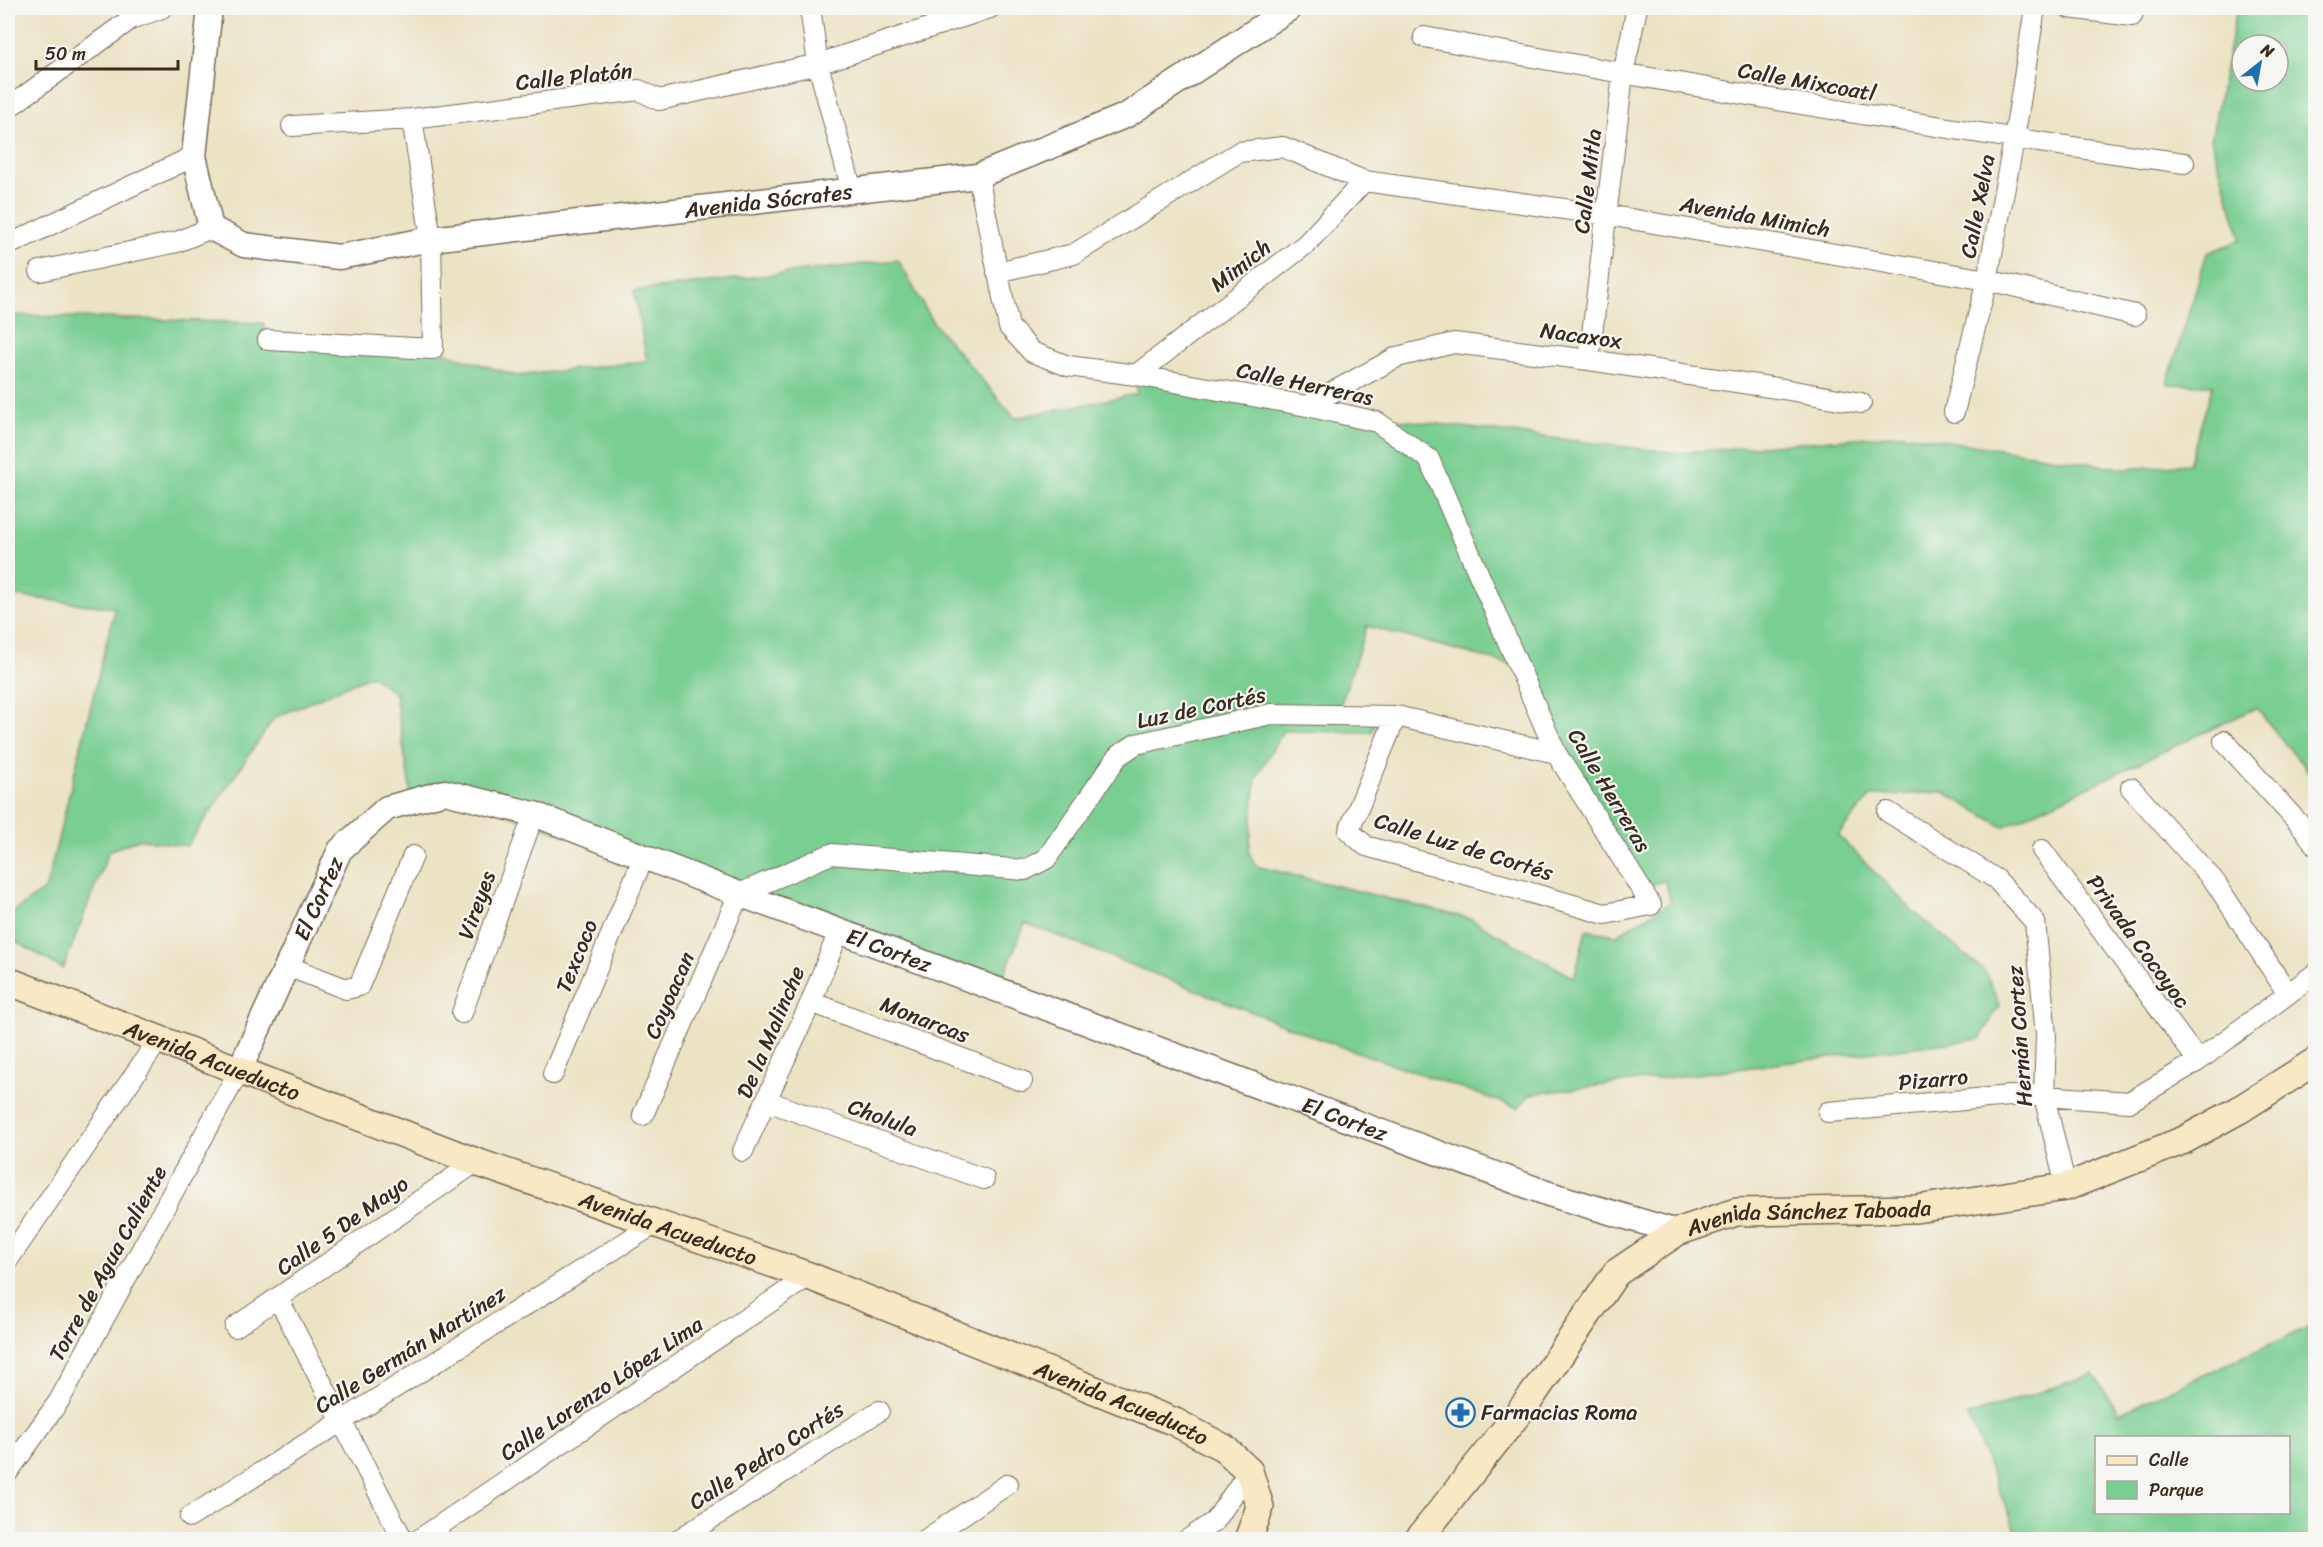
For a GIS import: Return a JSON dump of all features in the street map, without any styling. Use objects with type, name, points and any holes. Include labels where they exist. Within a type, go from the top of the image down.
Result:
[{"type":"main road","name":"Avenida Acueducto","points":[[8,981],[476,1162],[810,1276],[1174,1422],[1224,1448],[1249,1472],[1260,1507],[1248,1539]]},
{"type":"main road","name":"Avenida Sánchez Taboada","points":[[1418,1539],[1532,1396],[1616,1273],[1677,1232],[1737,1212],[1916,1209],[2066,1187],[2184,1140],[2239,1110],[2316,1061]]},
{"type":"street","points":[[8,108],[131,19],[162,8]]},
{"type":"street","points":[[40,271],[177,242],[211,228],[194,156],[210,8]]},
{"type":"street","points":[[810,8],[818,64],[852,191]]},
{"type":"street","name":"Calle Platón","points":[[292,126],[412,119],[639,90],[660,100],[818,64],[959,13],[990,8]]},
{"type":"street","name":"Avenida Sócrates","points":[[211,228],[244,245],[339,257],[431,240],[978,176],[1127,114],[1290,8]]},
{"type":"street","name":"Calle Mitla","points":[[1589,360],[1623,74],[1637,8]]},
{"type":"street","name":"Calle Xelva","points":[[1954,412],[1987,280],[2014,140],[2035,8]]},
{"type":"street","points":[[2069,8],[2132,16]]},
{"type":"street","name":"Calle Mixcoatl","points":[[1424,37],[1623,74],[2014,140],[2184,163]]},
{"type":"street","points":[[268,340],[433,349],[431,240],[412,119]]},
{"type":"street","name":"Avenida Mimich","points":[[998,272],[1074,254],[1239,152],[1283,147],[1364,182],[1607,215],[1987,280],[2134,315]]},
{"type":"street","points":[[8,245],[194,156]]},
{"type":"street","name":"Calle Herreras","points":[[978,176],[1009,327],[1032,352],[1068,366],[1136,375],[1307,406],[1377,422],[1429,459],[1556,753],[1651,905]]},
{"type":"street","name":"Mimich","points":[[1136,375],[1306,244],[1364,182]]},
{"type":"street","name":"Nacaxox","points":[[1307,406],[1397,357],[1454,343],[1589,360],[1861,403]]},
{"type":"street","name":"Luz de Cortés","points":[[739,894],[831,854],[1025,870],[1046,859],[1118,756],[1136,744],[1271,714],[1396,716],[1556,753]]},
{"type":"street","name":"Calle Luz de Cortés","points":[[1396,716],[1349,831],[1366,846],[1605,914],[1651,905]]},
{"type":"street","points":[[2224,741],[2304,829],[2316,846]]},
{"type":"street","points":[[2131,788],[2215,882],[2288,994]]},
{"type":"street","name":"El Cortez","points":[[239,1071],[340,850],[387,808],[446,792],[534,814],[739,894],[1558,1197],[1677,1232]]},
{"type":"street","name":"Hernán Cortez","points":[[1888,812],[1996,879],[2035,922],[2046,1035],[2044,1096],[2066,1187]]},
{"type":"street","name":"Vireyes","points":[[462,1013],[534,814]]},
{"type":"street","name":"Privada Cocoyoc","points":[[2042,850],[2199,1061]]},
{"type":"street","points":[[287,966],[346,989],[359,986],[413,856]]},
{"type":"street","name":"Texcoco","points":[[553,1074],[644,856]]},
{"type":"street","name":"Coyoacan","points":[[643,1115],[739,894]]},
{"type":"street","name":"De la Malinche","points":[[743,1151],[767,1101],[839,931]]},
{"type":"street","name":"Pizarro","points":[[1828,1112],[2010,1096],[2128,1102],[2199,1061],[2316,973]]},
{"type":"street","name":"Monarcas","points":[[810,1002],[1022,1082]]},
{"type":"street","points":[[11,1249],[159,1039]]},
{"type":"street","name":"Torre de Agua Caliente","points":[[8,1472],[59,1401],[239,1071]]},
{"type":"street","name":"Cholula","points":[[767,1101],[984,1179]]},
{"type":"street","name":"Calle 5 De Mayo","points":[[235,1327],[476,1162]]},
{"type":"street","name":"Calle Germán Martínez","points":[[190,1517],[656,1223]]},
{"type":"street","name":"Calle Lorenzo López Lima","points":[[418,1539],[810,1276]]},
{"type":"street","points":[[278,1298],[403,1539]]},
{"type":"street","name":"Calle Pedro Cortés","points":[[678,1539],[879,1411]]},
{"type":"street","points":[[1187,1539],[1215,1521],[1249,1472]]},
{"type":"street","points":[[925,1539],[1008,1484]]},
{"type":"green space","points":[[2237,8],[2315,8],[2315,780],[2256,708],[2003,827],[1944,792],[1871,796],[1838,835],[1911,909],[1986,973],[1999,1005],[1980,1039],[1531,1094],[1518,1108],[1320,1039],[1025,923],[998,990],[446,792],[412,801],[395,693],[371,675],[274,718],[187,846],[139,839],[109,851],[63,969],[8,937],[8,916],[46,888],[115,608],[8,595],[8,315],[263,323],[269,340],[433,349],[517,376],[647,361],[634,291],[898,260],[934,324],[1015,418],[1137,394],[1136,375],[1330,411],[1677,453],[1903,434],[2126,469],[2189,464],[2213,385],[2167,384],[2207,253],[2241,240],[2211,140],[2230,44],[2230,93],[2290,93],[2290,33],[2232,33]],"holes":[[[1367,626],[1520,667],[1641,889],[1665,880],[1671,902],[1617,935],[1586,930],[1574,978],[1471,919],[1256,866],[1249,853],[1256,778],[1283,731],[1372,732],[1377,716],[1337,715]]]},
{"type":"green space","points":[[2315,1324],[2315,1539],[2002,1539],[2017,1533],[1968,1416],[2093,1374],[2119,1413]]},
{"type":"place","name":"Farmacias Roma","points":[[1460,1412]]}]
